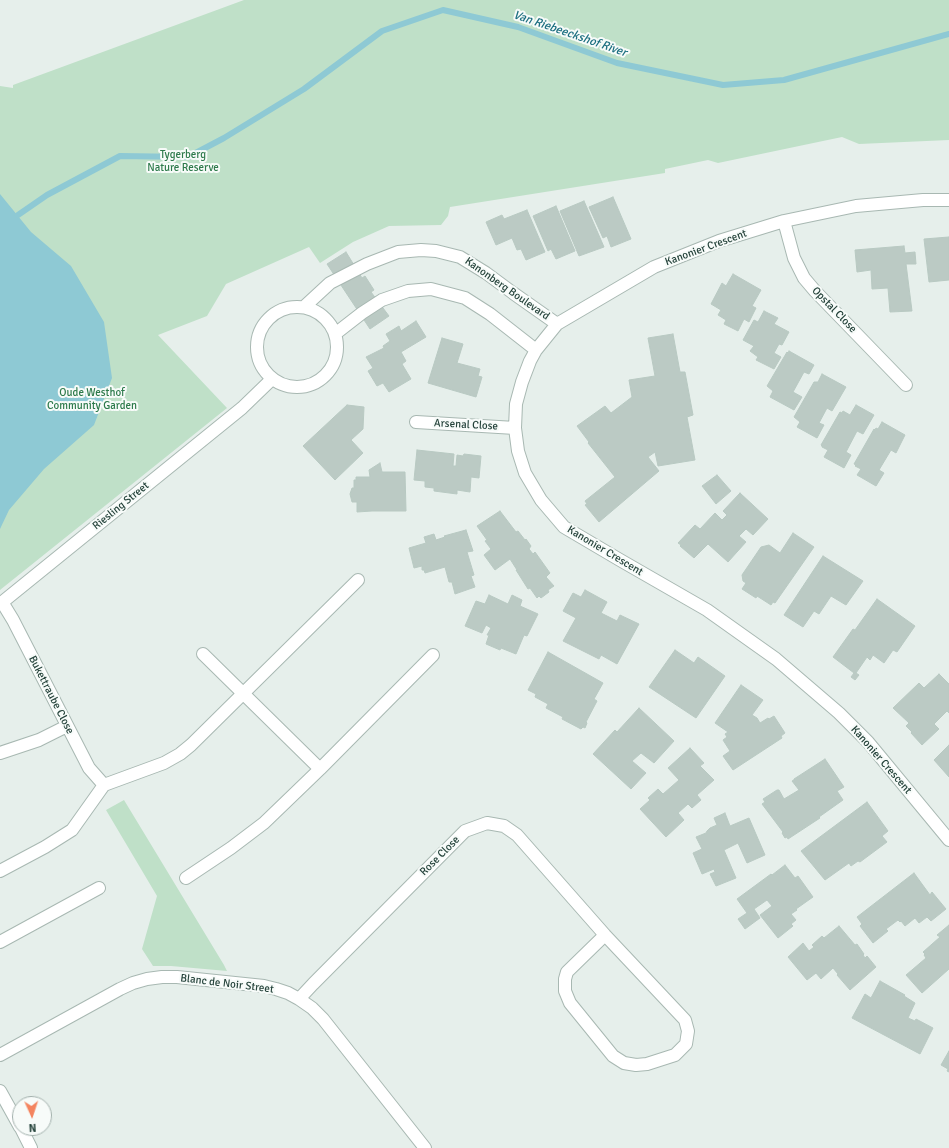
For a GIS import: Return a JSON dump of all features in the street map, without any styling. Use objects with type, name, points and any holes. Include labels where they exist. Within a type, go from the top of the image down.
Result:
[{"type":"street","name":"Kanonier Crescent","points":[[949,200],[923,200],[856,206],[784,221],[719,241],[654,267],[557,324],[536,350],[530,361],[516,404],[518,452],[525,473],[541,500],[564,527],[707,610],[776,659],[838,713],[868,742],[949,840]]},
{"type":"street","name":"Opstal Close","points":[[784,221],[794,258],[804,278],[906,385]]},
{"type":"street","name":"Kanonberg Boulevard","points":[[304,307],[330,283],[367,264],[398,252],[436,250],[460,257],[486,272],[557,324]]},
{"type":"street","points":[[335,334],[382,300],[408,291],[431,289],[465,298],[490,314],[536,350]]},
{"type":"street","points":[[290,307],[304,307],[314,310],[324,316],[331,324],[335,334],[337,354],[328,373],[320,380],[302,387],[281,384],[272,379],[263,369],[258,357],[256,343],[260,330],[267,319],[278,311],[290,307]]},
{"type":"street","name":"Riesling Street","points":[[1,603],[242,408],[272,379]]},
{"type":"street","name":"Arsenal Close","points":[[416,422],[516,428]]},
{"type":"street","points":[[0,871],[45,847],[72,830],[104,784],[164,763],[180,754],[191,745],[358,580]]},
{"type":"street","name":"Bukettraube Close","points":[[1,603],[13,620],[89,768],[104,784]]},
{"type":"street","points":[[203,654],[320,769]]},
{"type":"street","points":[[186,878],[231,848],[264,823],[433,655]]},
{"type":"street","points":[[0,753],[39,740],[67,726]]},
{"type":"street","name":"Rose Close","points":[[300,999],[465,831],[487,823],[504,826],[517,835],[604,934],[685,1020],[688,1031],[686,1044],[675,1055],[647,1064],[636,1065],[624,1063],[613,1056],[570,1003],[565,991],[565,979],[567,972],[604,934]]},
{"type":"street","points":[[0,942],[99,888]]},
{"type":"street","name":"Blanc de Noir Street","points":[[0,1055],[120,989],[147,979],[177,977],[264,986],[288,993],[300,999],[323,1019],[425,1148]]},
{"type":"street","points":[[0,1091],[12,1113]]},
{"type":"street","points":[[25,1136],[32,1148]]},
{"type":"green space","name":"Tygerberg Nature Reserve","points":[[244,0],[949,0],[949,140],[859,144],[842,137],[718,163],[708,160],[665,169],[665,173],[450,207],[448,216],[441,225],[389,226],[353,242],[320,263],[309,247],[226,284],[207,316],[158,335],[227,408],[0,590],[0,86],[13,88],[13,85]]},
{"type":"green space","points":[[124,800],[227,971],[171,966],[153,966],[142,949],[157,896],[106,810]]},
{"type":"water","points":[[0,194],[31,232],[71,266],[104,322],[112,378],[94,425],[44,469],[9,510],[0,529]]},
{"type":"building","points":[[613,197],[631,239],[611,247],[607,236],[603,238],[589,207]]},
{"type":"building","points":[[584,201],[604,247],[579,256],[560,211]]},
{"type":"building","points":[[556,206],[575,251],[556,259],[551,249],[548,251],[533,216]]},
{"type":"building","points":[[527,210],[545,252],[526,260],[521,249],[517,250],[512,238],[496,245],[486,222],[502,215],[504,219]]},
{"type":"building","points":[[949,237],[949,280],[929,282],[924,239]]},
{"type":"building","points":[[904,246],[905,253],[915,252],[916,264],[906,264],[912,311],[890,312],[888,288],[872,289],[871,270],[857,272],[855,250]]},
{"type":"building","points":[[346,252],[362,278],[365,276],[374,290],[371,292],[389,316],[370,329],[327,264]]},
{"type":"building","points":[[733,274],[761,290],[752,306],[756,308],[749,322],[744,319],[738,331],[724,324],[726,320],[718,315],[721,310],[711,304],[722,283],[726,286]]},
{"type":"building","points":[[764,311],[778,318],[774,324],[789,332],[782,345],[779,344],[774,353],[781,357],[774,369],[756,360],[758,357],[750,351],[754,346],[743,340],[754,320],[758,322]]},
{"type":"building","points":[[416,321],[426,337],[401,352],[406,361],[402,364],[411,379],[389,392],[383,383],[377,386],[368,371],[373,368],[366,357],[384,348],[383,346],[390,341],[386,334],[399,326],[401,331]]},
{"type":"building","points":[[673,334],[680,372],[685,372],[693,415],[687,417],[695,460],[658,466],[655,452],[648,457],[659,471],[599,522],[585,505],[587,504],[585,501],[615,477],[588,443],[589,442],[577,426],[605,406],[611,413],[632,397],[629,380],[655,376],[648,338]]},
{"type":"building","points":[[442,338],[463,344],[457,363],[480,369],[478,376],[482,377],[476,397],[428,383]]},
{"type":"building","points":[[789,351],[814,365],[809,374],[804,372],[793,392],[802,397],[794,410],[770,397],[773,391],[767,386]]},
{"type":"building","points":[[822,374],[846,387],[832,411],[827,408],[819,423],[824,425],[817,438],[797,427],[800,422],[794,417],[814,382],[818,382]]},
{"type":"building","points":[[347,405],[364,407],[363,429],[351,440],[363,453],[335,480],[303,446]]},
{"type":"building","points":[[856,405],[874,415],[863,434],[857,431],[846,452],[851,455],[844,468],[824,457],[828,450],[821,445],[840,412],[842,413],[843,411],[850,415]]},
{"type":"building","points":[[882,422],[905,435],[896,453],[891,450],[879,470],[884,473],[876,486],[857,475],[861,469],[854,464],[874,429],[878,429]]},
{"type":"building","points":[[417,450],[454,454],[453,466],[456,466],[457,455],[463,456],[464,454],[481,456],[479,478],[471,477],[470,492],[457,490],[457,494],[434,491],[434,488],[425,487],[425,481],[414,480]]},
{"type":"building","points":[[380,463],[382,472],[405,472],[406,511],[357,512],[357,502],[352,502],[350,494],[352,488],[354,488],[354,480],[356,480],[356,477],[370,477],[369,470]]},
{"type":"building","points":[[717,475],[731,491],[716,504],[702,486]]},
{"type":"building","points":[[740,493],[768,519],[753,535],[746,529],[739,536],[746,542],[728,562],[708,544],[694,558],[680,546],[681,545],[678,543],[695,525],[700,529],[715,513],[722,520],[727,515],[723,511]]},
{"type":"building","points":[[500,511],[516,532],[518,531],[525,540],[526,539],[531,546],[529,549],[533,554],[535,552],[550,573],[546,577],[554,586],[541,598],[539,596],[537,598],[530,588],[528,589],[510,559],[495,570],[484,555],[491,549],[485,541],[487,540],[477,526]]},
{"type":"building","points":[[466,530],[473,551],[467,552],[474,575],[471,576],[475,587],[455,594],[452,582],[449,582],[445,567],[425,573],[424,570],[422,570],[422,566],[414,568],[409,548],[426,543],[424,537],[434,534],[436,540],[445,537],[444,536]]},
{"type":"building","points":[[793,533],[814,547],[775,603],[773,602],[771,605],[742,589],[746,583],[743,581],[742,575],[761,547],[769,545],[780,553]]},
{"type":"building","points":[[823,556],[863,581],[846,605],[831,596],[819,614],[814,611],[803,627],[784,615]]},
{"type":"building","points":[[585,590],[607,602],[601,613],[617,621],[620,615],[639,624],[617,664],[601,655],[599,659],[563,641],[576,618],[563,611],[573,593],[581,597]]},
{"type":"building","points":[[489,595],[508,604],[512,595],[522,600],[520,606],[538,614],[527,636],[524,635],[516,654],[501,648],[500,650],[486,644],[489,635],[487,635],[491,628],[486,625],[482,633],[465,626],[476,601],[485,604]]},
{"type":"building","points":[[877,599],[915,626],[897,652],[893,650],[884,663],[873,655],[870,660],[867,657],[856,673],[859,675],[855,680],[851,677],[854,673],[833,657],[853,629],[855,630]]},
{"type":"building","points":[[675,650],[694,663],[698,657],[725,676],[696,718],[649,687]]},
{"type":"building","points":[[548,652],[603,683],[594,699],[597,701],[586,722],[585,728],[583,727],[581,729],[562,719],[563,717],[546,708],[548,704],[535,697],[536,694],[528,690]]},
{"type":"building","points":[[939,674],[949,684],[949,713],[947,711],[934,724],[939,729],[922,745],[906,726],[909,723],[893,708],[919,683],[924,688]]},
{"type":"building","points":[[741,685],[763,700],[752,715],[757,718],[760,723],[774,716],[785,733],[781,736],[782,738],[733,770],[723,756],[730,751],[723,740],[727,737],[725,734],[728,732],[715,723]]},
{"type":"building","points":[[639,708],[674,741],[654,763],[641,753],[632,761],[646,773],[631,789],[593,754],[615,730],[617,732]]},
{"type":"building","points":[[949,745],[949,777],[934,760]]},
{"type":"building","points":[[690,748],[704,763],[700,766],[714,780],[697,795],[701,800],[692,808],[688,804],[678,813],[684,820],[666,837],[640,809],[650,800],[648,798],[658,789],[663,794],[679,780],[668,768]]},
{"type":"building","points":[[825,759],[844,787],[837,791],[843,800],[819,817],[820,818],[788,839],[787,837],[785,838],[782,833],[783,832],[762,804],[765,802],[763,799],[777,790],[779,790],[784,799],[799,790],[792,781]]},
{"type":"building","points":[[867,802],[888,831],[882,836],[887,842],[860,862],[858,861],[851,866],[849,863],[825,880],[801,851]]},
{"type":"building","points":[[725,813],[730,826],[749,818],[765,855],[747,863],[738,843],[724,850],[736,878],[716,886],[710,874],[715,872],[714,869],[702,874],[693,853],[702,849],[696,837],[706,833],[710,828],[717,825],[714,818]]},
{"type":"building","points":[[785,865],[795,878],[798,876],[813,897],[791,914],[796,920],[791,924],[793,926],[778,938],[760,915],[772,906],[767,900],[754,909],[760,918],[745,929],[738,919],[747,913],[737,899]]},
{"type":"building","points":[[914,873],[930,895],[932,892],[946,909],[931,921],[927,917],[919,923],[915,918],[905,926],[898,920],[886,929],[888,931],[873,943],[860,926],[862,924],[857,917]]},
{"type":"building","points":[[949,925],[949,969],[922,993],[906,975],[926,958],[923,952],[940,937],[937,935]]},
{"type":"building","points":[[839,926],[855,945],[857,944],[865,958],[867,956],[876,967],[850,990],[833,968],[821,979],[816,973],[807,980],[788,957],[803,943],[809,951],[814,947],[812,945],[822,936],[824,938]]},
{"type":"building","points":[[880,981],[905,995],[904,996],[915,1003],[908,1018],[915,1021],[916,1019],[933,1028],[920,1054],[852,1018],[865,994],[871,998]]},
{"type":"building","points":[[949,1051],[949,1072],[947,1071],[948,1069],[941,1065]]},
{"type":"waterway","name":"Van Riebeeckshof River","points":[[18,215],[47,195],[120,156],[188,157],[224,138],[304,89],[382,31],[443,10],[518,27],[617,63],[723,85],[784,80],[949,34]]},
{"type":"park label","name":"Oude Westhof Community Garden","points":[[92,399]]}]
